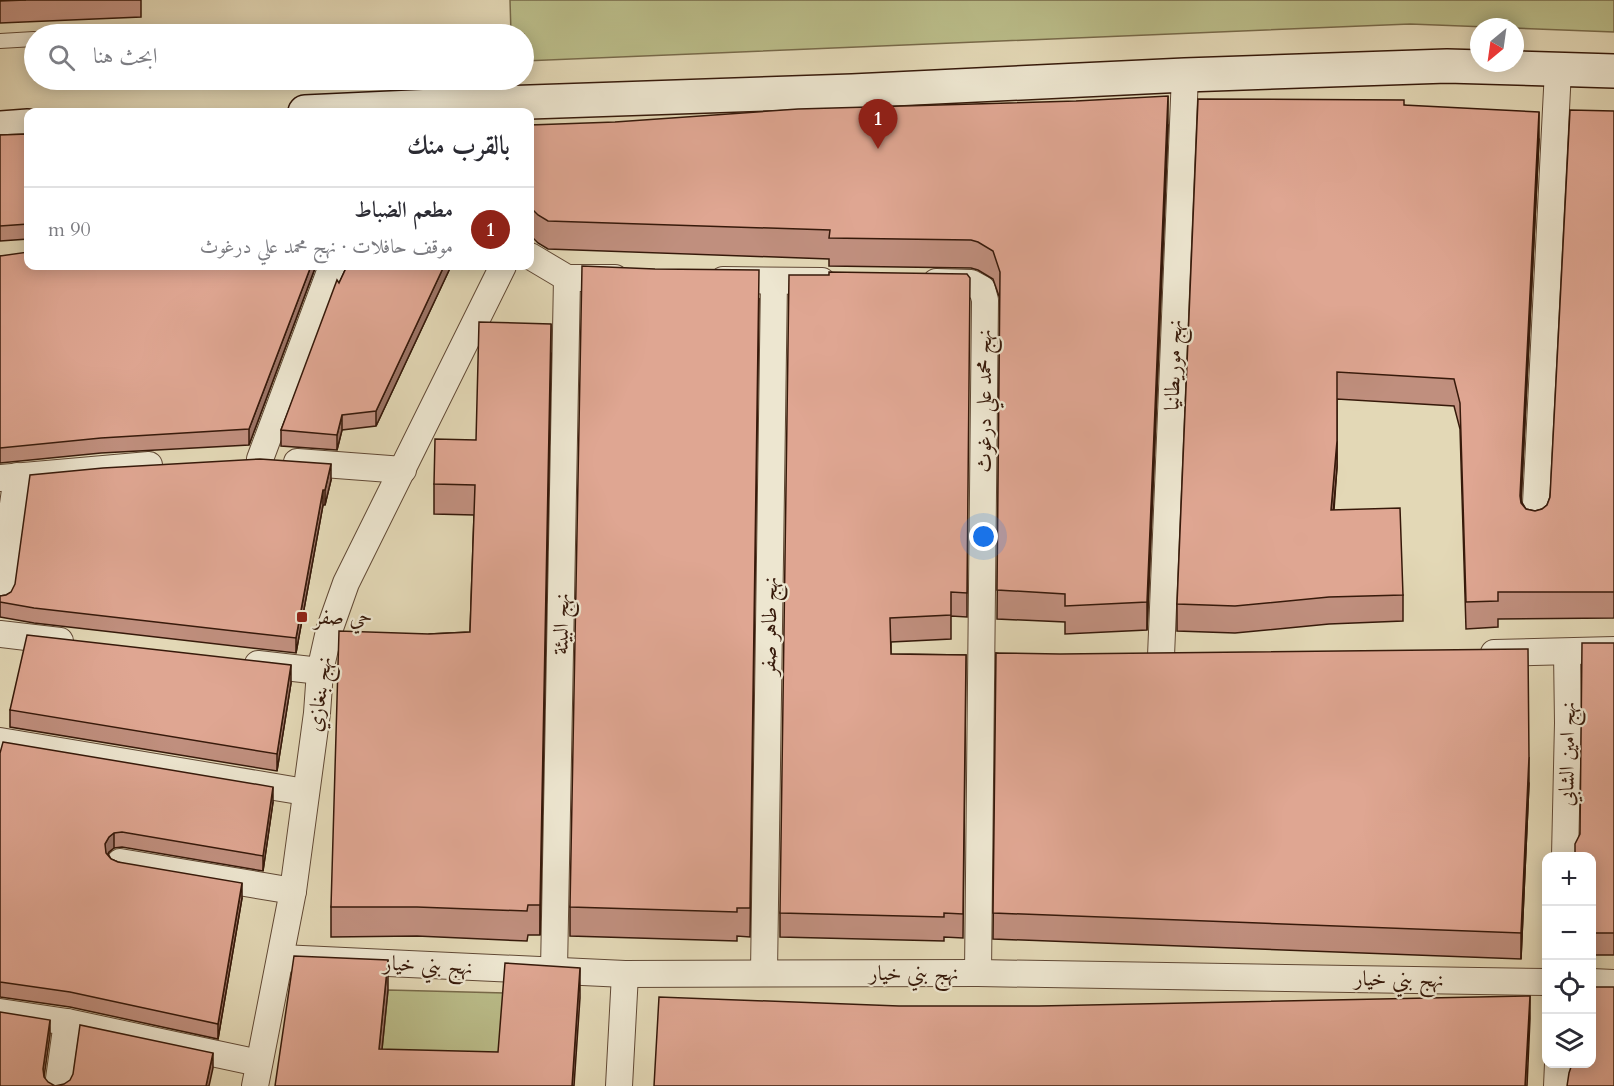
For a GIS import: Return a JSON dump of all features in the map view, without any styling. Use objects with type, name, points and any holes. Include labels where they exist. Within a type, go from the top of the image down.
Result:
[{"type":"street","points":[[499,108],[1185,75],[1447,66],[1614,72]]},
{"type":"street","points":[[1535,523],[1558,70]]},
{"type":"street","name":"نهج موريطانيا","points":[[1161,656],[1185,75]]},
{"type":"street","points":[[0,128],[24,126]]},
{"type":"street","points":[[534,258],[567,278],[636,279]]},
{"type":"street","points":[[330,270],[249,460],[403,470]]},
{"type":"street","name":"نهج بنغازي","points":[[257,1075],[293,891],[320,671],[329,631],[346,583],[501,270]]},
{"type":"street","name":"نهج البيئة","points":[[554,970],[567,278]]},
{"type":"street","points":[[705,280],[844,281]]},
{"type":"street","name":"نهج طاهر صفر","points":[[764,972],[774,281]]},
{"type":"street","name":"نهج محمد علي درغوث","points":[[913,282],[971,283],[982,289],[985,300],[994,659],[979,708],[978,973]]},
{"type":"street","points":[[0,597],[9,477],[170,464]]},
{"type":"street","points":[[0,634],[83,644]]},
{"type":"street","points":[[1472,653],[1614,650]]},
{"type":"street","name":"نهج امين الشابي","points":[[1565,852],[1567,652]]},
{"type":"street","points":[[237,662],[320,671]]},
{"type":"street","points":[[0,741],[305,792]]},
{"type":"street","points":[[120,862],[293,891]]},
{"type":"street","name":"نهج بني خيار","points":[[281,958],[625,974],[978,973],[1542,982]]},
{"type":"street","points":[[620,1086],[625,974]]},
{"type":"street","points":[[1596,982],[1614,983]]},
{"type":"street","points":[[0,1012],[67,1022],[257,1075]]},
{"type":"street","points":[[58,1086],[67,1022]]},
{"type":"street","points":[[1557,1086],[1558,1068]]},
{"type":"lane","points":[[0,41],[24,40]]},
{"type":"green space","points":[[510,0],[1614,0],[1614,32],[1524,28],[1524,18],[1470,18],[1470,26],[1410,24],[534,61],[534,24],[511,24]]},
{"type":"green space","points":[[388,990],[505,993],[498,1082],[379,1079]]},
{"type":"building","points":[[1168,96],[1147,602],[1065,606],[1065,594],[997,590],[1000,272],[993,251],[971,240],[829,238],[830,230],[548,221],[534,211],[534,125],[615,122],[798,109]]},
{"type":"building","points":[[1198,99],[1404,100],[1404,105],[1539,112],[1520,496],[1521,503],[1526,509],[1535,511],[1547,505],[1550,497],[1570,110],[1614,111],[1614,592],[1498,592],[1498,601],[1466,602],[1460,403],[1454,379],[1337,372],[1337,441],[1331,510],[1400,508],[1403,595],[1329,597],[1235,606],[1177,604]]},
{"type":"building","points":[[24,134],[24,224],[0,226],[0,135]]},
{"type":"building","points":[[24,253],[24,270],[309,270],[249,429],[101,438],[0,448],[0,256]]},
{"type":"building","points":[[582,266],[759,270],[750,908],[737,908],[737,912],[570,907]]},
{"type":"building","points":[[345,270],[442,270],[376,411],[342,415],[337,435],[281,430],[337,280],[339,283]]},
{"type":"building","points":[[829,272],[967,274],[970,278],[967,593],[951,592],[951,615],[890,618],[891,654],[966,655],[963,914],[944,913],[944,917],[780,913],[789,275],[829,275]]},
{"type":"building","points":[[479,322],[551,324],[540,905],[528,905],[527,911],[331,907],[339,631],[429,634],[470,632],[475,485],[434,484],[435,439],[476,440]]},
{"type":"building","points":[[260,459],[331,464],[325,490],[323,490],[296,638],[34,608],[0,602],[0,596],[11,592],[15,584],[30,475],[103,468]]},
{"type":"building","points":[[27,635],[291,665],[277,754],[10,710]]},
{"type":"building","points":[[1582,643],[1614,643],[1614,933],[1596,933],[1596,852],[1575,852],[1575,844],[1580,834]]},
{"type":"building","points":[[1528,649],[1529,757],[1521,933],[993,913],[996,653]]},
{"type":"building","points":[[3,742],[273,787],[263,856],[122,832],[114,833],[105,844],[106,853],[118,862],[242,883],[218,1024],[70,992],[0,982],[0,753]]},
{"type":"building","points":[[294,956],[388,960],[379,1049],[498,1052],[505,963],[580,968],[572,1086],[275,1086]]},
{"type":"building","points":[[1596,987],[1614,987],[1614,1086],[1567,1086],[1571,1068],[1596,1068]]},
{"type":"building","points":[[1530,996],[1525,1086],[654,1086],[659,997],[899,1006],[1039,1006]]},
{"type":"building","points":[[0,1012],[50,1020],[43,1069],[44,1077],[55,1086],[0,1086]]},
{"type":"building","points":[[80,1025],[213,1053],[206,1086],[55,1086],[70,1080],[73,1074]]},
{"type":"place","name":"مطعم الضباط","points":[[878,149]]},
{"type":"place","name":"حي صفر","points":[[302,617]]}]
